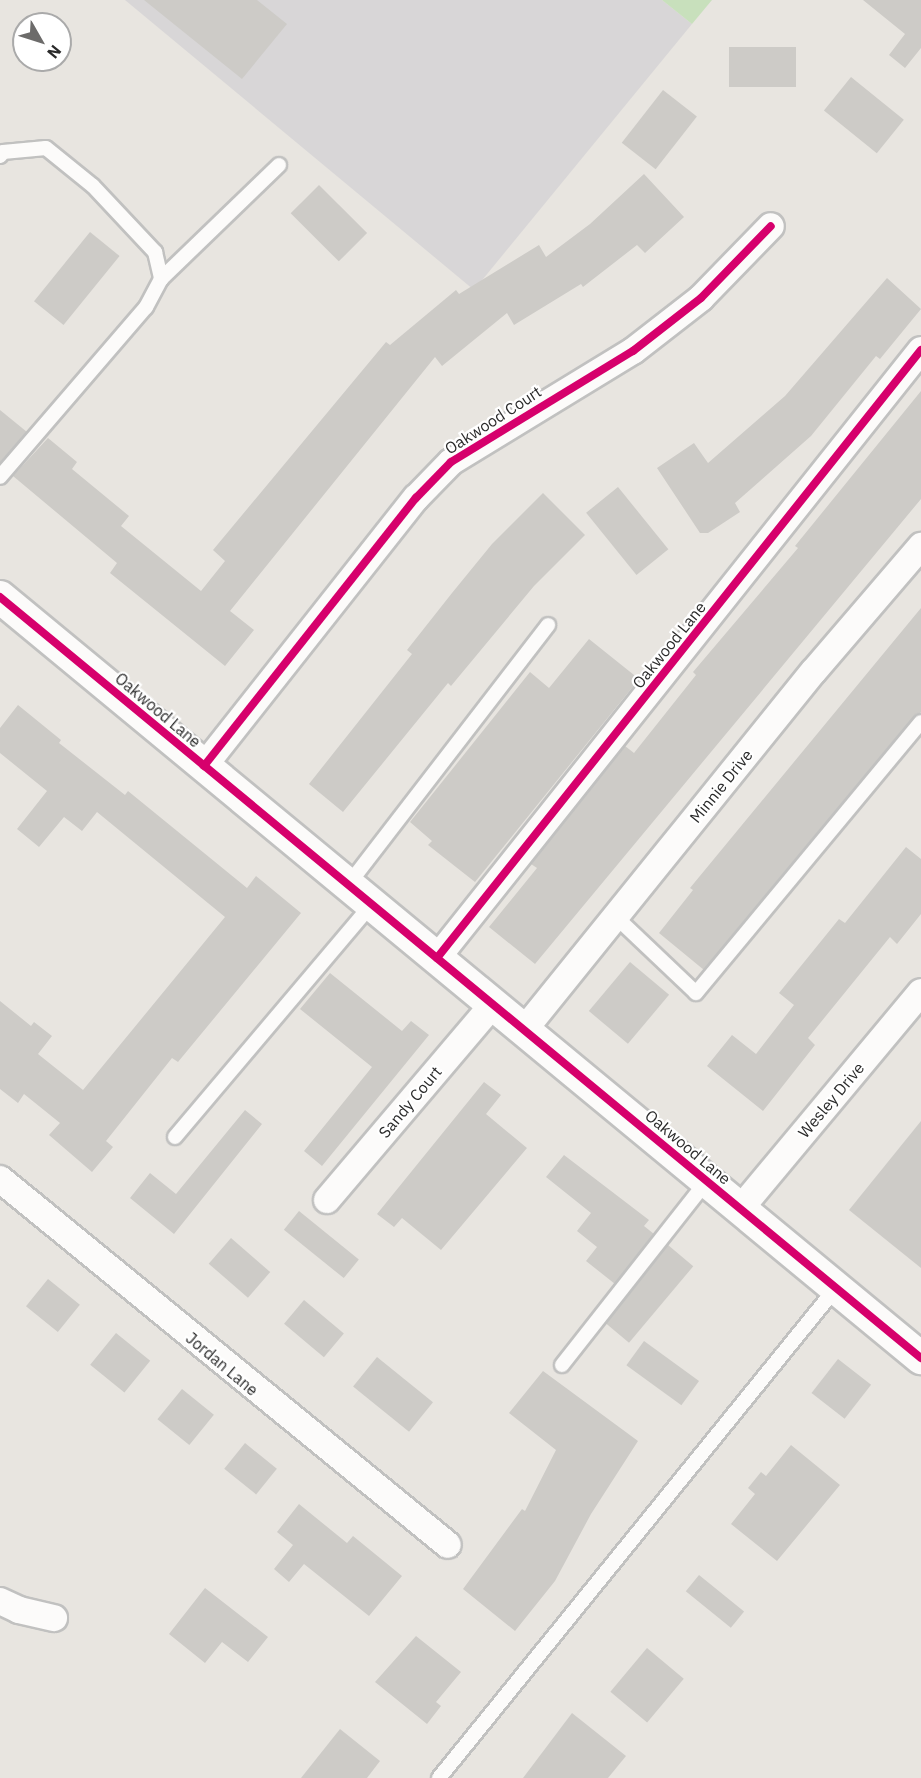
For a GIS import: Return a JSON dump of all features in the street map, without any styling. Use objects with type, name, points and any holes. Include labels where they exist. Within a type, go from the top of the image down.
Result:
[{"type":"street","name":"Oakwood Court","points":[[204,766],[416,498],[451,462],[633,351],[701,298],[771,226]]},
{"type":"street","name":"Oakwood Lane","points":[[437,958],[921,350]]},
{"type":"street","name":"Minnie Drive","points":[[524,1030],[921,546]]},
{"type":"street","name":"Oakwood Lane","points":[[0,597],[921,1358]]},
{"type":"street","name":"Wesley Drive","points":[[741,1208],[921,992]]},
{"type":"street","name":"Sandy Court","points":[[327,1200],[493,1005]]},
{"type":"street","name":"Jordan Lane","points":[[0,1179],[276,1409],[448,1545]]},
{"type":"street","points":[[0,1601],[19,1610],[54,1618]]},
{"type":"lane","points":[[0,156],[3,152],[46,148],[93,186],[154,252],[161,279]]},
{"type":"lane","points":[[0,477],[146,307],[161,279],[279,165]]},
{"type":"lane","points":[[348,885],[548,625]]},
{"type":"lane","points":[[616,917],[696,993],[921,722]]},
{"type":"lane","points":[[175,1137],[372,904]]},
{"type":"lane","points":[[562,1365],[707,1181]]},
{"type":"lane","points":[[439,1778],[836,1288]]},
{"type":"shaded area","points":[[125,0],[662,0],[692,24],[474,290]]},
{"type":"green space","points":[[662,0],[712,0],[692,24]]},
{"type":"building","points":[[144,0],[257,0],[287,24],[242,79]]},
{"type":"building","points":[[863,0],[921,0],[921,48],[905,68],[889,55],[905,34]]},
{"type":"building","points":[[729,47],[796,47],[796,87],[729,87]]},
{"type":"building","points":[[851,77],[904,120],[877,153],[824,110]]},
{"type":"building","points":[[663,90],[697,116],[656,169],[622,143]]},
{"type":"building","points":[[644,174],[684,217],[645,253],[637,245],[583,287],[581,284],[514,325],[507,313],[442,366],[435,357],[230,611],[254,630],[225,666],[110,573],[117,563],[13,476],[48,438],[77,462],[72,469],[129,516],[121,526],[201,591],[225,561],[213,550],[386,342],[390,345],[456,290],[459,294],[539,245],[546,257],[590,224]]},
{"type":"building","points":[[319,185],[367,233],[339,261],[291,213]]},
{"type":"building","points":[[90,232],[120,256],[64,325],[34,301]]},
{"type":"building","points":[[887,278],[921,309],[880,359],[876,356],[811,436],[735,503],[740,512],[708,533],[700,533],[657,468],[694,443],[708,463],[785,396]]},
{"type":"building","points":[[921,391],[921,499],[535,964],[489,927],[537,868],[531,864],[625,746],[634,753],[696,675],[693,672],[798,548],[795,546]]},
{"type":"building","points":[[0,410],[27,432],[0,463]]},
{"type":"building","points":[[618,487],[668,549],[636,575],[586,513]]},
{"type":"building","points":[[543,493],[585,535],[534,586],[451,686],[448,683],[343,812],[309,784],[412,654],[407,650],[452,593],[492,544]]},
{"type":"building","points":[[921,608],[921,712],[704,970],[659,933],[693,890],[690,888]]},
{"type":"building","points":[[589,639],[639,679],[475,882],[428,845],[432,841],[410,822],[530,672],[549,688]]},
{"type":"building","points":[[18,705],[61,740],[59,743],[125,795],[128,791],[247,888],[256,876],[301,913],[178,1062],[172,1058],[106,1141],[113,1147],[92,1172],[49,1135],[60,1123],[24,1094],[18,1103],[0,1089],[0,1001],[31,1026],[34,1022],[52,1036],[38,1054],[83,1090],[225,917],[97,812],[82,831],[64,817],[39,847],[17,829],[47,791],[0,753],[0,728]]},
{"type":"building","points":[[906,847],[921,859],[921,914],[897,944],[890,937],[808,1038],[815,1045],[763,1111],[707,1066],[732,1035],[756,1054],[794,1005],[779,993],[839,919],[845,923]]},
{"type":"building","points":[[630,962],[669,995],[628,1044],[589,1011]]},
{"type":"building","points":[[330,973],[402,1031],[411,1021],[429,1035],[322,1166],[304,1151],[372,1067],[300,1009]]},
{"type":"building","points":[[484,1082],[501,1095],[486,1114],[527,1148],[441,1250],[402,1218],[394,1227],[377,1214]]},
{"type":"building","points":[[245,1110],[262,1124],[174,1234],[130,1198],[150,1173],[176,1194]]},
{"type":"building","points":[[921,1121],[921,1268],[849,1210]]},
{"type":"building","points":[[564,1155],[649,1220],[644,1226],[654,1234],[615,1284],[586,1261],[597,1247],[577,1231],[591,1213],[546,1177]]},
{"type":"building","points":[[299,1211],[359,1259],[344,1278],[284,1230]]},
{"type":"building","points":[[231,1238],[270,1272],[248,1298],[209,1264]]},
{"type":"building","points":[[668,1245],[693,1266],[629,1343],[604,1322]]},
{"type":"building","points":[[48,1279],[80,1305],[58,1332],[26,1306]]},
{"type":"building","points":[[304,1300],[344,1333],[324,1357],[284,1324]]},
{"type":"building","points":[[116,1333],[150,1361],[124,1393],[90,1365]]},
{"type":"building","points":[[644,1341],[699,1381],[681,1405],[626,1365]]},
{"type":"building","points":[[377,1357],[433,1402],[409,1432],[353,1387]]},
{"type":"building","points":[[838,1359],[871,1385],[845,1419],[812,1393]]},
{"type":"building","points":[[543,1371],[638,1441],[591,1514],[555,1581],[515,1631],[463,1589],[522,1509],[525,1511],[556,1450],[509,1413]]},
{"type":"building","points":[[182,1389],[214,1415],[189,1445],[157,1419]]},
{"type":"building","points":[[245,1443],[277,1469],[256,1494],[224,1469]]},
{"type":"building","points":[[791,1445],[840,1485],[777,1561],[731,1524],[755,1494],[748,1488],[761,1472],[766,1476]]},
{"type":"building","points":[[299,1504],[347,1543],[353,1536],[402,1576],[369,1616],[304,1564],[289,1582],[274,1569],[293,1545],[277,1532]]},
{"type":"building","points":[[699,1575],[744,1612],[731,1628],[686,1591]]},
{"type":"building","points":[[205,1588],[268,1637],[248,1662],[222,1642],[205,1663],[169,1634]]},
{"type":"building","points":[[416,1636],[461,1672],[436,1702],[441,1706],[427,1724],[375,1682]]},
{"type":"building","points":[[647,1648],[684,1679],[647,1723],[610,1692]]},
{"type":"building","points":[[572,1713],[626,1756],[608,1778],[523,1778]]},
{"type":"building","points":[[340,1729],[380,1761],[367,1778],[301,1778]]},
{"type":"cycle path","points":[[204,766],[416,498],[451,462],[633,351],[701,298],[771,226]]},
{"type":"cycle path","points":[[437,958],[921,350]]},
{"type":"cycle path","points":[[0,597],[921,1358]]}]
